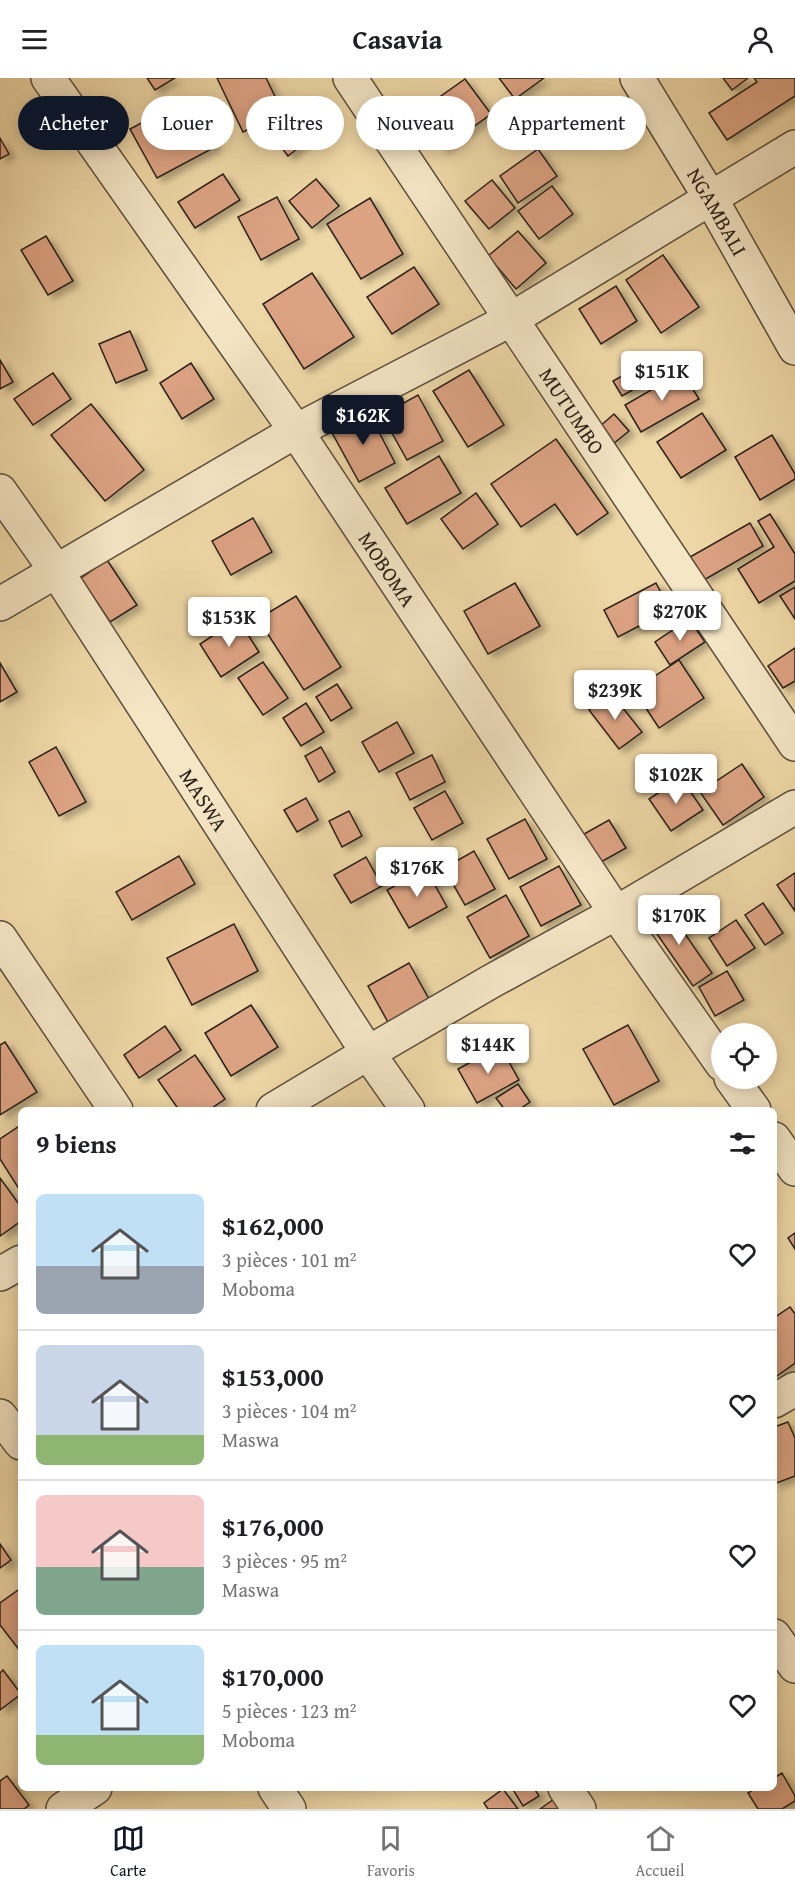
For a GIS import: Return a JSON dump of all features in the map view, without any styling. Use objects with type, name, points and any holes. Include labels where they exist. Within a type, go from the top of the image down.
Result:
[{"type":"street","name":"MOBOMA","points":[[48,78],[296,431],[616,913],[711,1048]]},
{"type":"street","name":"MUTUMBO","points":[[350,78],[795,744]]},
{"type":"street","name":"NGAMBALI","points":[[637,78],[711,199],[795,348]]},
{"type":"street","points":[[0,604],[296,431],[510,320],[795,147]]},
{"type":"street","name":"MASWA","points":[[0,491],[57,572],[368,1053],[406,1107]]},
{"type":"street","points":[[278,1107],[490,982],[616,913],[795,807]]},
{"type":"street","points":[[0,938],[114,1107]]},
{"type":"street","points":[[739,1089],[752,1107]]},
{"type":"street","points":[[777,1143],[795,1169]]},
{"type":"street","points":[[0,1274],[18,1264]]},
{"type":"street","points":[[777,1399],[795,1389]]},
{"type":"street","points":[[0,1416],[18,1439]]},
{"type":"street","points":[[777,1640],[795,1666]]},
{"type":"street","points":[[63,1809],[90,1791]]},
{"type":"street","points":[[277,1791],[289,1809]]},
{"type":"street","points":[[567,1791],[579,1809]]},
{"type":"building","points":[[147,78],[175,78],[155,90]]},
{"type":"building","points":[[217,78],[266,78],[275,96],[246,96],[246,131],[243,132],[234,113],[234,96],[226,96]]},
{"type":"building","points":[[499,78],[544,78],[519,96],[513,96]]},
{"type":"building","points":[[723,78],[748,78],[732,90]]},
{"type":"building","points":[[754,78],[795,78],[795,96],[727,140],[709,113],[757,82]]},
{"type":"building","points":[[465,79],[487,109],[487,117],[475,126],[475,96],[441,96]]},
{"type":"building","points":[[141,123],[141,149],[130,129]]},
{"type":"building","points":[[0,138],[9,154],[0,159]]},
{"type":"building","points":[[142,150],[209,150],[157,178]]},
{"type":"building","points":[[283,150],[296,150],[288,156]]},
{"type":"building","points":[[539,150],[557,176],[518,203],[500,176]]},
{"type":"building","points":[[223,174],[240,200],[195,228],[178,202]]},
{"type":"building","points":[[316,179],[339,206],[312,228],[289,201]]},
{"type":"building","points":[[492,180],[515,208],[489,229],[465,201]]},
{"type":"building","points":[[552,186],[573,214],[539,239],[518,211]]},
{"type":"building","points":[[277,197],[299,239],[261,260],[238,217]]},
{"type":"building","points":[[370,198],[403,254],[361,279],[327,224]]},
{"type":"building","points":[[518,231],[546,263],[516,289],[488,256]]},
{"type":"building","points":[[46,236],[73,281],[48,295],[21,250]]},
{"type":"building","points":[[663,255],[699,307],[661,333],[626,280]]},
{"type":"building","points":[[414,267],[439,304],[392,334],[367,297]]},
{"type":"building","points":[[312,273],[354,337],[304,369],[263,304]]},
{"type":"building","points":[[616,286],[637,321],[601,344],[579,309]]},
{"type":"building","points":[[130,331],[147,370],[116,383],[99,344]]},
{"type":"building","points":[[656,357],[664,372],[622,396],[613,381]]},
{"type":"building","points":[[0,360],[13,382],[0,389]]},
{"type":"building","points":[[191,363],[214,399],[182,419],[160,383]]},
{"type":"building","points":[[469,370],[504,425],[468,447],[433,391]]},
{"type":"building","points":[[682,372],[699,399],[641,432],[625,405]]},
{"type":"building","points":[[53,373],[71,399],[33,425],[14,399]]},
{"type":"building","points":[[418,395],[443,441],[407,460],[382,415]]},
{"type":"building","points":[[91,404],[144,470],[105,501],[51,435]]},
{"type":"building","points":[[367,409],[395,463],[359,482],[330,429]]},
{"type":"building","points":[[702,413],[726,450],[681,478],[657,442]]},
{"type":"building","points":[[614,414],[629,431],[613,444],[599,427]]},
{"type":"building","points":[[772,435],[795,474],[795,479],[760,500],[735,457]]},
{"type":"building","points":[[556,439],[608,513],[577,535],[555,504],[521,527],[491,484]]},
{"type":"building","points":[[439,456],[461,493],[407,524],[385,488]]},
{"type":"building","points":[[476,493],[498,524],[463,549],[441,519]]},
{"type":"building","points":[[770,514],[795,554],[795,581],[759,603],[738,569],[774,547],[758,521]]},
{"type":"building","points":[[253,518],[272,552],[231,575],[212,541]]},
{"type":"building","points":[[750,523],[763,546],[704,580],[690,557]]},
{"type":"building","points":[[107,560],[137,605],[110,622],[81,578]]},
{"type":"building","points":[[515,583],[540,626],[488,654],[464,611]]},
{"type":"building","points":[[656,583],[670,610],[618,637],[604,610]]},
{"type":"building","points":[[795,587],[795,619],[780,596]]},
{"type":"building","points":[[296,596],[341,667],[304,690],[258,619]]},
{"type":"building","points":[[238,619],[259,652],[221,677],[200,644]]},
{"type":"building","points":[[689,619],[705,642],[670,665],[655,642]]},
{"type":"building","points":[[795,648],[795,681],[783,688],[768,666]]},
{"type":"building","points":[[679,660],[704,698],[659,728],[634,690]]},
{"type":"building","points":[[263,662],[288,698],[263,715],[238,678]]},
{"type":"building","points":[[0,663],[17,692],[0,702]]},
{"type":"building","points":[[337,684],[352,708],[331,721],[316,697]]},
{"type":"building","points":[[611,693],[642,732],[619,749],[589,710]]},
{"type":"building","points":[[306,703],[324,732],[301,746],[283,718]]},
{"type":"building","points":[[397,722],[414,753],[379,772],[362,742]]},
{"type":"building","points":[[56,747],[86,802],[59,816],[29,762]]},
{"type":"building","points":[[321,747],[335,772],[319,782],[305,756]]},
{"type":"building","points":[[432,755],[445,782],[410,800],[396,773]]},
{"type":"building","points":[[742,764],[764,797],[723,825],[700,792]]},
{"type":"building","points":[[681,778],[703,810],[671,831],[649,799]]},
{"type":"building","points":[[445,791],[463,823],[432,840],[414,808]]},
{"type":"building","points":[[306,798],[318,820],[297,832],[284,810]]},
{"type":"building","points":[[349,811],[362,836],[342,847],[329,821]]},
{"type":"building","points":[[525,819],[547,859],[509,879],[487,839]]},
{"type":"building","points":[[609,820],[626,848],[601,862],[584,834]]},
{"type":"building","points":[[474,851],[495,889],[465,905],[444,868]]},
{"type":"building","points":[[179,856],[195,884],[132,920],[116,892]]},
{"type":"building","points":[[366,857],[382,886],[351,903],[334,875]]},
{"type":"building","points":[[559,866],[581,905],[541,926],[520,887]]},
{"type":"building","points":[[426,869],[447,907],[409,928],[387,890]]},
{"type":"building","points":[[795,873],[795,911],[777,885]]},
{"type":"building","points":[[506,895],[529,936],[490,958],[467,917]]},
{"type":"building","points":[[763,903],[783,933],[765,945],[745,915]]},
{"type":"building","points":[[665,905],[712,973],[693,986],[646,918]]},
{"type":"building","points":[[736,920],[755,948],[727,966],[709,938]]},
{"type":"building","points":[[234,924],[258,971],[192,1005],[167,958]]},
{"type":"building","points":[[409,963],[430,1001],[389,1024],[368,986]]},
{"type":"building","points":[[727,971],[744,1000],[715,1016],[699,987]]},
{"type":"building","points":[[251,1005],[278,1047],[231,1076],[205,1033]]},
{"type":"building","points":[[628,1025],[659,1081],[614,1105],[583,1049]]},
{"type":"building","points":[[165,1026],[181,1050],[139,1078],[124,1055]]},
{"type":"building","points":[[5,1042],[37,1092],[0,1115],[0,1045]]},
{"type":"building","points":[[500,1046],[519,1080],[477,1103],[458,1069]]},
{"type":"building","points":[[195,1055],[225,1099],[213,1107],[177,1107],[158,1080]]},
{"type":"building","points":[[518,1084],[530,1102],[522,1107],[503,1107],[496,1098]]},
{"type":"building","points":[[18,1127],[18,1187],[0,1159],[0,1139]]},
{"type":"building","points":[[0,1178],[18,1203],[18,1223],[0,1236]]},
{"type":"building","points":[[795,1233],[795,1249],[788,1238]]},
{"type":"building","points":[[790,1307],[795,1314],[795,1363],[777,1376],[777,1316]]},
{"type":"building","points":[[788,1422],[795,1438],[795,1476],[777,1483],[777,1426]]},
{"type":"building","points":[[0,1544],[11,1560],[0,1568]]},
{"type":"building","points":[[18,1590],[18,1648],[0,1625],[0,1603]]},
{"type":"building","points":[[3,1670],[18,1690],[18,1696],[0,1710],[0,1673]]},
{"type":"building","points":[[782,1773],[795,1796],[795,1801],[782,1809],[758,1809],[748,1793],[777,1791],[777,1776]]},
{"type":"building","points":[[7,1776],[29,1805],[24,1809],[0,1809],[0,1781]]},
{"type":"building","points":[[500,1791],[504,1791],[518,1809],[488,1809],[484,1803]]},
{"type":"building","points":[[514,1791],[536,1791],[539,1796],[523,1806]]},
{"type":"building","points":[[557,1797],[566,1809],[540,1809]]}]
